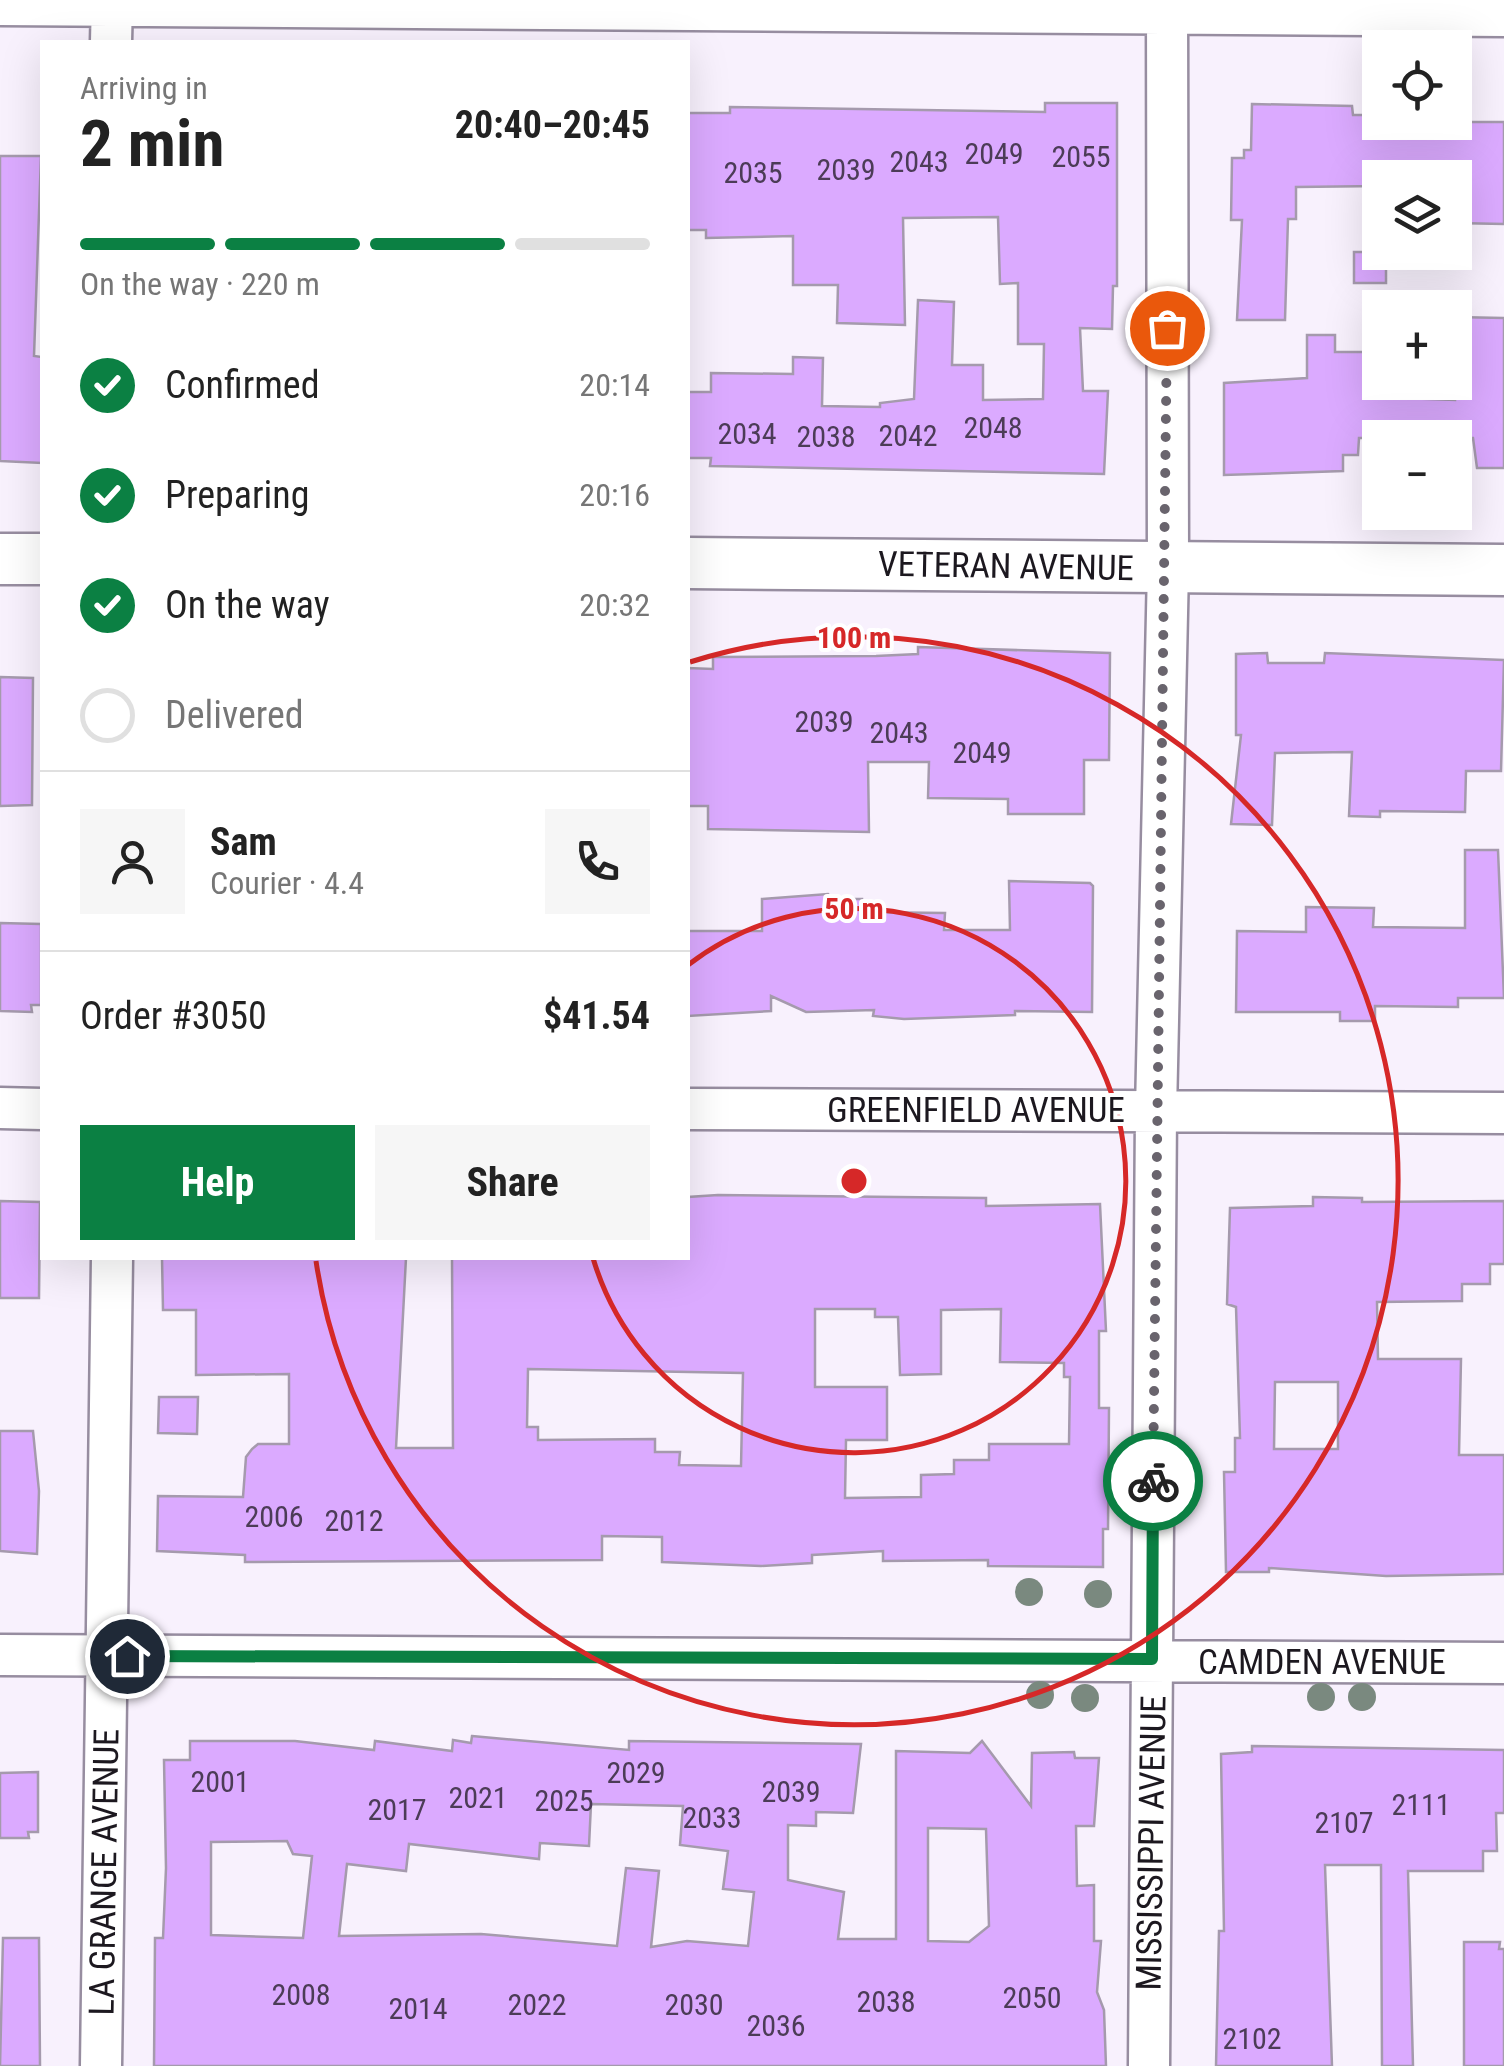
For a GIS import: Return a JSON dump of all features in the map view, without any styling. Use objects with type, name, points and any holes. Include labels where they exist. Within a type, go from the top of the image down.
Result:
[{"type":"street","points":[[0,5],[112,16],[1167,7],[1504,16]]},
{"type":"street","name":"MISSISSIPPI AVENUE","points":[[1149,2066],[1155,1707],[1152,1659],[1156,1110],[1168,568],[1167,7]]},
{"type":"street","points":[[0,559],[40,560]]},
{"type":"street","name":"VETERAN AVENUE","points":[[690,562],[1504,570]]},
{"type":"street","points":[[0,1108],[40,1109]]},
{"type":"street","name":"GREENFIELD AVENUE","points":[[690,1109],[1504,1113]]},
{"type":"street","name":"LA GRANGE AVENUE","points":[[102,2066],[112,1260]]},
{"type":"street","name":"CAMDEN AVENUE","points":[[0,1655],[1504,1663]]},
{"type":"building","points":[[1045,103],[1117,103],[1117,286],[1113,286],[1112,329],[1080,328],[1083,391],[1108,391],[1104,474],[710,466],[711,458],[690,458],[690,392],[711,392],[711,373],[793,374],[793,357],[823,358],[822,406],[880,407],[880,403],[914,399],[918,300],[954,302],[952,365],[983,365],[983,400],[1043,399],[1044,344],[1018,344],[1018,283],[1000,284],[998,217],[903,218],[905,325],[837,323],[838,285],[793,285],[793,236],[706,238],[706,230],[690,230],[690,113],[730,113],[730,107],[1045,112]]},
{"type":"building","points":[[1252,104],[1352,106],[1353,115],[1362,115],[1362,140],[1472,140],[1472,122],[1504,122],[1504,224],[1472,223],[1472,160],[1362,160],[1362,186],[1296,187],[1296,219],[1288,219],[1285,320],[1237,320],[1242,220],[1231,220],[1232,158],[1244,158],[1244,150],[1251,150]]},
{"type":"building","points":[[0,156],[40,156],[34,356],[40,357],[40,463],[0,461]]},
{"type":"building","points":[[1354,252],[1362,252],[1362,270],[1386,270],[1386,283],[1354,283]]},
{"type":"building","points":[[1472,317],[1504,318],[1504,468],[1477,468],[1472,420],[1362,420],[1358,455],[1343,455],[1343,471],[1224,475],[1224,383],[1307,378],[1307,335],[1335,335],[1335,352],[1362,352],[1362,400],[1472,400]]},
{"type":"building","points":[[918,647],[1110,653],[1109,760],[1084,760],[1084,814],[1008,814],[1008,799],[928,798],[929,762],[868,762],[869,832],[708,829],[708,806],[690,806],[690,668],[713,669],[713,657],[918,654]]},
{"type":"building","points":[[1267,653],[1268,663],[1324,663],[1325,653],[1504,660],[1501,771],[1466,771],[1465,812],[1380,811],[1380,817],[1349,816],[1352,752],[1275,753],[1272,825],[1231,824],[1241,735],[1236,735],[1236,654]]},
{"type":"building","points":[[0,677],[33,678],[32,805],[0,806]]},
{"type":"building","points":[[1465,850],[1498,850],[1504,998],[1458,998],[1458,1007],[1375,1006],[1375,1021],[1340,1021],[1340,1012],[1236,1012],[1237,931],[1306,932],[1306,907],[1374,908],[1373,927],[1465,928]]},
{"type":"building","points":[[1009,881],[1093,886],[1092,1012],[1015,1011],[1015,1015],[904,1019],[873,1016],[874,1010],[806,1012],[771,996],[771,1011],[690,1016],[690,931],[762,931],[762,899],[828,894],[833,899],[862,899],[862,912],[945,913],[944,930],[1010,930]]},
{"type":"building","points":[[0,923],[40,924],[40,1005],[31,1005],[32,1012],[0,1011]]},
{"type":"building","points":[[690,1197],[986,1198],[986,1206],[1100,1204],[1106,1331],[1099,1331],[1099,1408],[1109,1408],[1108,1529],[1103,1529],[1103,1567],[988,1566],[988,1560],[883,1561],[883,1551],[812,1555],[812,1563],[761,1566],[662,1562],[662,1537],[602,1536],[602,1560],[245,1562],[245,1555],[157,1551],[158,1496],[243,1497],[246,1457],[252,1449],[258,1444],[289,1444],[289,1374],[196,1375],[196,1310],[163,1310],[162,1260],[406,1260],[396,1448],[453,1448],[452,1260],[690,1260]],"holes":[[[815,1309],[875,1309],[875,1317],[898,1317],[900,1375],[941,1374],[941,1310],[1001,1309],[1000,1362],[1064,1363],[1064,1377],[1070,1377],[1069,1444],[989,1444],[989,1460],[954,1460],[954,1474],[921,1475],[921,1497],[845,1498],[846,1440],[887,1440],[887,1387],[815,1387]],[[528,1369],[743,1373],[741,1466],[679,1465],[680,1452],[655,1452],[655,1439],[538,1440],[538,1427],[527,1427]]]},
{"type":"building","points":[[1313,1197],[1362,1198],[1362,1202],[1504,1201],[1504,1264],[1490,1264],[1490,1284],[1462,1284],[1462,1301],[1377,1302],[1378,1359],[1461,1359],[1459,1455],[1504,1455],[1504,1574],[1386,1576],[1269,1568],[1269,1572],[1226,1572],[1224,1472],[1235,1472],[1235,1438],[1240,1438],[1236,1307],[1227,1304],[1230,1208],[1313,1206]],"holes":[[[1275,1382],[1338,1382],[1338,1449],[1274,1449]]]},
{"type":"building","points":[[0,1201],[40,1202],[39,1298],[0,1298]]},
{"type":"building","points":[[159,1397],[198,1397],[197,1434],[158,1433]]},
{"type":"building","points":[[0,1431],[33,1431],[39,1491],[37,1554],[0,1551]]},
{"type":"building","points":[[472,1736],[629,1750],[629,1741],[861,1744],[853,1813],[816,1812],[816,1826],[788,1825],[788,1880],[844,1892],[838,1939],[896,1939],[896,1751],[970,1753],[982,1741],[1031,1806],[1032,1753],[1074,1752],[1075,1758],[1099,1758],[1094,1826],[1076,1826],[1077,1886],[1094,1885],[1094,1941],[1101,1941],[1097,1992],[1104,2010],[1106,2066],[154,2066],[155,1938],[163,1938],[166,1868],[164,1760],[190,1760],[190,1741],[295,1741],[374,1750],[375,1741],[452,1751],[453,1740],[471,1743]],"holes":[[[591,1804],[683,1806],[680,1845],[728,1851],[723,1889],[754,1892],[748,1946],[687,1941],[651,1947],[659,1871],[626,1868],[617,1946],[481,1934],[339,1936],[347,1864],[406,1871],[409,1844],[539,1859],[540,1843],[589,1846]],[[928,1828],[986,1829],[989,1926],[969,1942],[928,1941]],[[287,1841],[293,1854],[312,1856],[303,1938],[211,1935],[211,1842]]]},
{"type":"building","points":[[1252,1746],[1504,1750],[1504,1813],[1496,1813],[1497,1851],[1483,1851],[1483,1871],[1408,1871],[1413,2066],[1382,2066],[1381,1865],[1325,1865],[1332,2066],[1216,2066],[1219,1931],[1224,1931],[1221,1754],[1252,1752]]},
{"type":"building","points":[[38,1772],[38,1832],[28,1832],[29,1838],[0,1838],[0,1773]]},
{"type":"building","points":[[3,1938],[39,1938],[40,2066],[0,2066]]},
{"type":"building","points":[[1464,1942],[1500,1942],[1499,1949],[1504,1949],[1504,2066],[1464,2066]]},
{"type":"way so far","points":[[1153,1481],[1156,1110],[1168,568],[1167,328]]},
{"type":"route","points":[[127,1656],[1152,1659],[1153,1481]]}]
